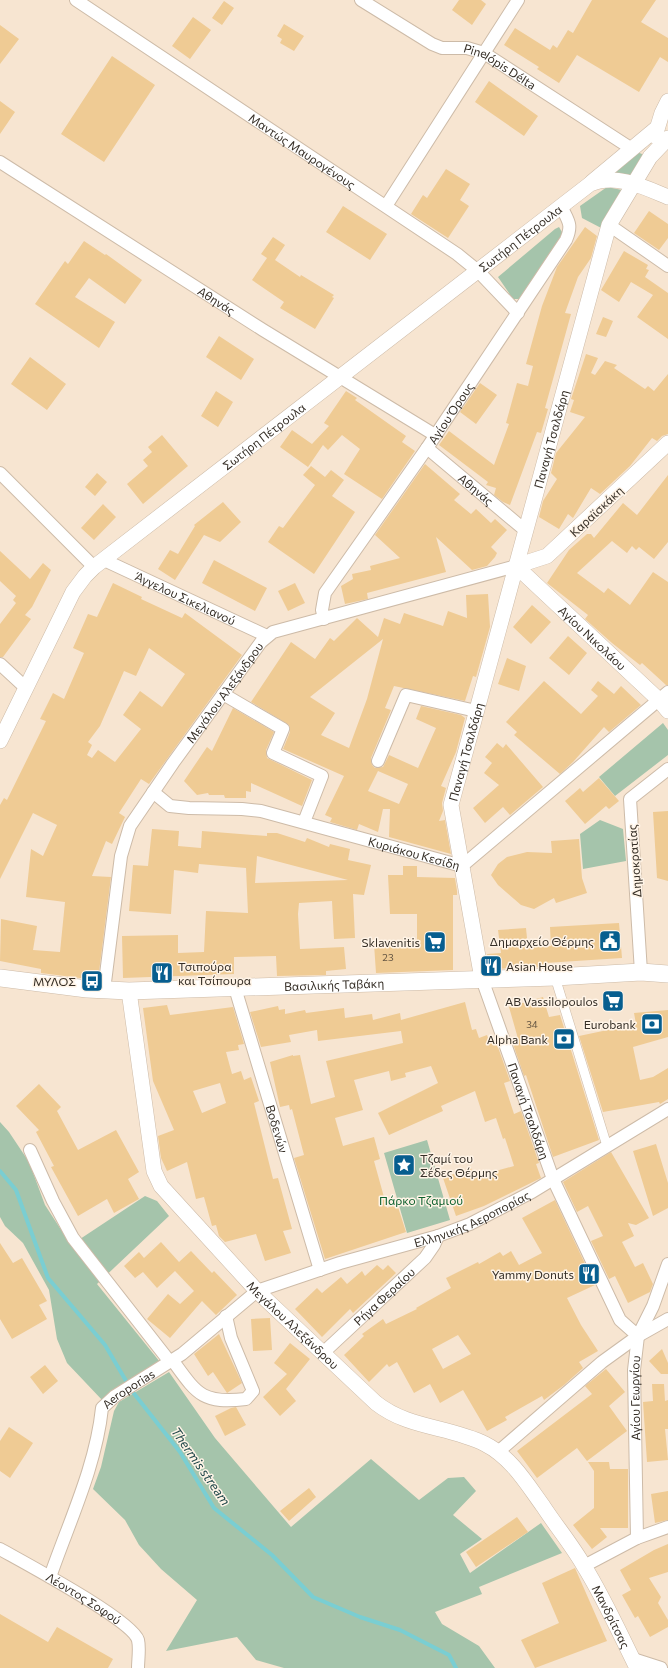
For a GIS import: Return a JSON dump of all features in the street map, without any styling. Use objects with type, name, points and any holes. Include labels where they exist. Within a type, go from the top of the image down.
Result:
[{"type":"main road","name":"Βασιλικής Ταβάκη","points":[[0,978],[104,990],[129,991],[555,977],[641,972],[668,974]]},
{"type":"street","name":"Μαντώς Μαυρογένους","points":[[76,0],[456,254],[478,271],[518,313]]},
{"type":"street","name":"Pinelópis Délta","points":[[361,0],[432,44],[442,48],[467,48],[484,53],[632,149]]},
{"type":"street","points":[[386,206],[518,0]]},
{"type":"street","points":[[663,133],[668,101]]},
{"type":"street","name":"Σωτήρη Πέτρουλα","points":[[0,740],[73,592],[85,576],[590,184],[632,149],[663,133]]},
{"type":"street","name":"Παναγή Τσαλδάρη","points":[[638,1336],[620,1320],[553,1179],[482,979],[451,805],[609,224],[663,133]]},
{"type":"street","name":"Αθηνάς","points":[[0,162],[340,378],[435,435]]},
{"type":"street","name":"Σωτήρη Πέτρουλα","points":[[590,184],[601,180],[634,183],[668,197]]},
{"type":"street","name":"Αγίου Όρους","points":[[324,619],[322,610],[325,593],[427,448],[566,240],[570,229],[570,224],[561,206]]},
{"type":"street","points":[[609,224],[668,266]]},
{"type":"street","name":"Καραϊσκάκη","points":[[516,566],[547,556],[668,443]]},
{"type":"street","name":"Αθηνάς","points":[[427,448],[526,531]]},
{"type":"street","name":"Άγγελου Σικελιανού","points":[[0,473],[99,564],[267,636]]},
{"type":"street","name":"Μεγάλου Αλεξάνδρου","points":[[104,990],[121,856],[130,826],[223,694],[267,636],[273,632],[516,566]]},
{"type":"street","name":"Αγίου Νικολάου","points":[[516,566],[665,701]]},
{"type":"street","points":[[0,664],[26,688]]},
{"type":"street","points":[[223,694],[283,729],[273,753],[322,776],[304,822]]},
{"type":"street","points":[[378,760],[406,695],[476,711]]},
{"type":"street","name":"Κυριάκου Κεσίδη","points":[[153,792],[170,806],[257,811],[304,822],[462,866],[665,701]]},
{"type":"street","name":"Δημοκρατίας","points":[[641,972],[630,799],[668,769]]},
{"type":"street","points":[[555,977],[607,1146]]},
{"type":"street","name":"Βοδενών","points":[[235,988],[320,1270]]},
{"type":"street","name":"Μεγάλου Αλεξάνδρου","points":[[129,991],[154,1171],[168,1195],[257,1291],[324,1352],[369,1397],[388,1412],[407,1421],[472,1439],[498,1452],[512,1465],[528,1486],[584,1566]]},
{"type":"street","name":"Ελληνικής Αεροπορίας","points":[[257,1291],[320,1270],[438,1236],[459,1228],[500,1209],[553,1179],[668,1109]]},
{"type":"street","points":[[30,1150],[53,1201],[73,1238],[189,1383],[201,1395],[217,1401],[246,1400],[253,1391],[232,1338],[226,1316]]},
{"type":"street","name":"Ρήγα Φεραίου","points":[[324,1352],[425,1258],[438,1236]]},
{"type":"street","name":"Αγίου Γεωργίου","points":[[637,1538],[634,1370],[638,1336],[653,1306],[668,1264]]},
{"type":"street","name":"Aeroporias","points":[[50,1577],[92,1462],[101,1424],[102,1408],[115,1396],[171,1361],[257,1291]]},
{"type":"street","points":[[498,1452],[602,1362],[638,1336],[668,1319]]},
{"type":"street","points":[[584,1566],[637,1538],[668,1527]]},
{"type":"street","name":"Λέοντος Σοφού","points":[[0,1549],[50,1577],[130,1628],[138,1640],[138,1668]]},
{"type":"street","name":"Μανδρίτσας","points":[[584,1566],[635,1663]]},
{"type":"street","points":[[635,1663],[661,1668]]},
{"type":"green space","points":[[637,152],[642,154],[642,157],[630,178],[609,171]]},
{"type":"green space","points":[[607,187],[622,190],[605,230],[582,218],[580,206]]},
{"type":"green space","points":[[559,227],[562,232],[562,237],[519,299],[513,299],[498,277]]},
{"type":"green space","points":[[663,723],[668,730],[668,755],[615,796],[599,777]]},
{"type":"green space","points":[[600,820],[623,829],[626,861],[583,869],[580,834]]},
{"type":"green space","points":[[0,1122],[9,1132],[29,1162],[45,1205],[71,1245],[145,1196],[157,1201],[169,1216],[97,1284],[160,1362],[103,1401],[67,1363],[57,1339],[49,1290],[23,1243],[5,1226],[0,1217]]},
{"type":"green space","name":"Πάρκο Τζαμιού","points":[[427,1140],[450,1220],[407,1233],[384,1153]]},
{"type":"green space","points":[[169,1372],[215,1438],[291,1527],[371,1459],[419,1500],[448,1478],[464,1477],[476,1491],[453,1515],[482,1539],[460,1554],[470,1573],[541,1523],[562,1553],[479,1587],[482,1594],[435,1612],[442,1624],[479,1646],[495,1668],[284,1668],[256,1660],[237,1637],[166,1651],[197,1600],[161,1569],[139,1545],[125,1520],[93,1489],[101,1467],[114,1411],[119,1402]]},
{"type":"building","points":[[459,0],[481,0],[486,4],[472,25],[452,10]]},
{"type":"building","points":[[592,0],[656,0],[641,22],[668,38],[668,62],[660,57],[639,92],[577,55],[559,83],[537,69],[539,67],[504,45],[515,28],[550,50],[553,45],[557,48],[568,30],[573,33]]},
{"type":"building","points":[[224,1],[234,8],[222,25],[212,18]]},
{"type":"building","points":[[193,17],[211,30],[190,59],[172,46]]},
{"type":"building","points":[[284,24],[304,36],[294,51],[280,43],[282,39],[277,36]]},
{"type":"building","points":[[0,25],[19,39],[0,64]]},
{"type":"building","points":[[112,56],[155,85],[104,162],[61,134]]},
{"type":"building","points":[[489,81],[538,116],[524,136],[475,102]]},
{"type":"building","points":[[0,101],[15,112],[0,134]]},
{"type":"building","points":[[446,169],[470,184],[460,200],[469,206],[448,238],[411,214],[423,195],[427,198]]},
{"type":"building","points":[[343,206],[387,234],[370,260],[326,232]]},
{"type":"building","points":[[649,211],[668,224],[668,238],[659,250],[634,233]]},
{"type":"building","points":[[585,227],[597,236],[591,258],[578,277],[565,313],[571,314],[545,408],[548,409],[541,433],[537,432],[510,505],[494,495],[496,488],[486,485],[488,482],[439,445],[449,431],[494,465],[509,424],[506,423],[517,383],[528,386],[533,366],[526,364],[542,306],[557,267]]},
{"type":"building","points":[[273,237],[285,245],[275,260],[300,277],[301,275],[334,295],[332,297],[334,298],[315,329],[280,308],[284,302],[252,280],[267,258],[261,254]]},
{"type":"building","points":[[84,241],[105,255],[106,254],[142,280],[125,304],[89,278],[75,297],[115,322],[99,348],[35,304],[65,261],[68,264]]},
{"type":"building","points":[[624,251],[648,265],[646,269],[649,270],[645,277],[668,293],[668,339],[637,317],[653,295],[631,282],[619,302],[601,290]]},
{"type":"building","points":[[603,317],[613,321],[606,337],[596,334]]},
{"type":"building","points":[[219,336],[254,359],[241,380],[206,357]]},
{"type":"building","points":[[586,354],[598,358],[591,373],[595,375],[605,361],[617,365],[614,368],[645,389],[648,386],[654,391],[668,374],[668,434],[662,436],[657,441],[652,438],[630,466],[600,494],[591,488],[573,518],[568,514],[559,529],[539,517],[543,501],[557,479],[551,473],[556,453],[585,417],[570,412],[574,400],[571,399]]},
{"type":"building","points":[[30,357],[66,384],[47,410],[11,384]]},
{"type":"building","points":[[480,383],[497,395],[476,424],[460,412]]},
{"type":"building","points":[[216,391],[233,402],[218,427],[201,416]]},
{"type":"building","points":[[346,391],[357,398],[355,400],[406,436],[402,442],[415,451],[382,499],[344,474],[360,449],[342,435],[328,450],[323,445],[308,467],[280,447],[292,430],[312,444],[329,426],[324,423]]},
{"type":"building","points":[[162,435],[188,466],[143,504],[127,484],[148,466],[143,460],[152,452],[148,447]]},
{"type":"building","points":[[425,464],[460,494],[454,500],[471,514],[476,509],[491,523],[495,519],[507,530],[491,547],[497,553],[495,557],[487,566],[472,570],[436,537],[446,572],[367,593],[368,599],[345,604],[341,586],[353,579],[352,574],[371,570],[370,566],[400,558],[375,535]]},
{"type":"building","points":[[311,466],[325,477],[331,470],[344,480],[332,496],[355,512],[314,574],[268,542],[279,526],[283,528],[315,485],[303,475]]},
{"type":"building","points":[[97,473],[107,482],[95,496],[85,487]]},
{"type":"building","points":[[668,475],[668,542],[654,559],[639,547],[636,550],[632,546],[627,553],[612,541],[577,573],[604,593],[608,588],[630,605],[653,572],[668,582],[668,685],[666,685],[642,663],[640,665],[612,643],[585,619],[588,615],[547,583],[569,550],[587,534],[591,534],[594,538],[623,503],[637,515]]},
{"type":"building","points":[[223,502],[241,522],[220,542],[204,535],[175,580],[158,569],[170,550],[178,554],[195,526],[194,525]]},
{"type":"building","points":[[103,504],[116,517],[94,540],[81,528]]},
{"type":"building","points":[[0,551],[30,579],[43,563],[51,570],[32,607],[25,615],[31,619],[3,657],[0,657],[0,624],[16,603],[13,600],[16,596],[0,581]]},
{"type":"building","points":[[214,560],[267,588],[255,611],[202,583]]},
{"type":"building","points":[[113,583],[142,597],[141,599],[182,618],[185,613],[242,655],[149,784],[141,779],[119,813],[125,817],[112,844],[106,841],[92,876],[111,877],[98,980],[41,973],[41,969],[0,961],[1,919],[37,926],[33,950],[60,952],[65,902],[26,897],[31,849],[43,856],[57,825],[33,813],[0,879],[0,805],[4,798],[7,800],[46,721],[40,719],[53,693],[64,699],[84,653],[73,648],[88,614],[97,617]],"holes":[[[149,648],[185,674],[162,707],[140,691],[123,715],[141,729],[115,762],[98,750],[92,758],[87,755],[92,745],[88,742],[100,726],[124,671],[136,676]]]},
{"type":"building","points":[[295,583],[305,603],[288,611],[278,591]]},
{"type":"building","points":[[488,594],[490,627],[476,677],[473,676],[465,701],[394,686],[385,708],[391,710],[371,758],[372,765],[375,768],[383,767],[389,755],[418,768],[436,728],[416,719],[421,706],[461,715],[465,718],[456,752],[441,786],[446,788],[442,803],[443,811],[439,821],[445,820],[451,854],[389,837],[390,809],[383,809],[378,832],[359,824],[357,830],[330,822],[332,818],[325,815],[344,776],[283,749],[290,732],[289,725],[251,702],[291,642],[315,659],[330,638],[334,641],[357,618],[378,637],[384,618],[400,624],[404,613],[443,626],[448,611],[467,618],[466,595]],"holes":[[[383,639],[367,699],[349,748],[321,735],[335,713],[310,697]],[[378,771],[408,784],[399,804],[368,791]]]},
{"type":"building","points":[[532,605],[551,622],[531,644],[513,627]]},
{"type":"building","points":[[568,636],[587,653],[569,675],[549,658]]},
{"type":"building","points":[[507,658],[526,666],[519,691],[498,684]]},
{"type":"building","points":[[544,681],[581,714],[598,696],[591,690],[598,681],[614,694],[621,686],[641,705],[609,732],[604,727],[573,762],[560,774],[514,735],[517,732],[506,722]]},
{"type":"building","points":[[233,708],[274,732],[266,750],[267,758],[312,780],[302,806],[251,783],[251,792],[246,791],[246,798],[225,798],[224,795],[209,795],[208,793],[197,795],[184,781],[207,747],[212,751]]},
{"type":"building","points":[[497,743],[503,748],[506,744],[543,787],[510,815],[503,807],[485,823],[473,808],[499,785],[484,773],[492,763],[485,757]]},
{"type":"building","points":[[599,778],[619,801],[609,809],[606,806],[585,824],[565,801],[580,788],[583,792]]},
{"type":"building","points":[[668,811],[668,881],[657,878],[653,812]]},
{"type":"building","points":[[152,829],[179,831],[178,846],[201,848],[202,831],[267,836],[267,833],[277,833],[305,842],[307,838],[329,847],[330,844],[350,849],[348,860],[371,865],[364,895],[353,894],[355,938],[334,939],[332,901],[299,903],[298,914],[300,949],[344,947],[346,969],[326,971],[326,975],[277,976],[276,956],[234,957],[234,974],[123,978],[122,936],[178,935],[178,953],[204,952],[206,911],[248,913],[246,868],[199,864],[198,873],[174,870],[171,914],[129,911],[133,865],[148,866]],"holes":[[[257,856],[348,880],[255,883]]]},
{"type":"building","points":[[579,839],[582,878],[587,893],[556,903],[554,898],[534,909],[521,905],[498,885],[491,875],[498,864],[507,857],[527,852],[552,853],[551,841]]},
{"type":"building","points":[[403,866],[417,866],[417,877],[455,878],[457,895],[453,895],[453,970],[376,973],[374,944],[417,941],[417,914],[390,914],[388,875],[403,875]]},
{"type":"building","points":[[619,923],[622,958],[545,963],[546,967],[489,969],[487,954],[501,953],[498,930],[526,928],[528,948],[551,946],[550,927]]},
{"type":"building","points":[[543,997],[549,1017],[560,1015],[599,1140],[553,1157],[526,1075],[524,1076],[513,1044],[519,1042],[509,1007]]},
{"type":"building","points":[[465,1002],[472,1030],[476,1029],[479,1038],[487,1035],[489,1041],[494,1039],[499,1050],[510,1081],[504,1083],[514,1114],[521,1111],[539,1163],[536,1164],[541,1178],[484,1206],[456,1216],[443,1178],[471,1168],[474,1177],[514,1166],[505,1138],[503,1139],[496,1118],[485,1122],[475,1091],[441,1106],[443,1111],[389,1135],[378,1113],[438,1083],[431,1066],[405,1073],[406,1077],[391,1081],[389,1071],[354,1080],[363,1110],[335,1118],[343,1146],[374,1137],[380,1159],[374,1161],[387,1208],[397,1204],[406,1232],[325,1259],[294,1158],[304,1155],[292,1109],[290,1110],[289,1105],[280,1107],[270,1062],[293,1055],[300,1055],[311,1104],[335,1097],[326,1061],[403,1043],[401,1031],[318,1041],[317,1030],[289,1035],[291,1042],[261,1047],[250,1012],[278,1006],[279,1010],[285,1009],[285,1014],[305,1010],[306,1013],[344,1008],[345,1018],[372,1014],[373,1020],[400,1013],[401,1020]]},
{"type":"building","points":[[167,1005],[170,1015],[233,1007],[244,1044],[238,1045],[239,1050],[226,1052],[232,1074],[241,1071],[244,1080],[251,1077],[259,1101],[254,1103],[273,1179],[278,1178],[292,1229],[283,1231],[291,1253],[265,1261],[256,1234],[225,1242],[219,1236],[216,1225],[212,1226],[204,1197],[196,1199],[187,1162],[167,1171],[161,1158],[158,1136],[174,1130],[153,1081],[143,1008]],"holes":[[[220,1083],[226,1103],[202,1113],[193,1091]]]},
{"type":"building","points":[[668,1010],[668,1037],[633,1047],[640,1080],[653,1077],[668,1068],[668,1099],[660,1104],[659,1102],[603,1112],[579,1036],[636,1024],[634,1013]]},
{"type":"building","points":[[39,1084],[61,1107],[57,1111],[78,1150],[116,1130],[139,1172],[128,1179],[139,1199],[114,1213],[107,1199],[78,1216],[51,1167],[54,1166],[36,1132],[39,1130],[16,1106]]},
{"type":"building","points":[[656,1144],[668,1183],[668,1208],[653,1216],[633,1151]]},
{"type":"building","points":[[611,1152],[649,1218],[636,1225],[628,1223],[634,1236],[622,1242],[635,1267],[643,1263],[653,1284],[650,1292],[628,1303],[615,1276],[609,1279],[591,1241],[603,1236],[588,1206],[577,1212],[563,1182]]},
{"type":"building","points":[[555,1200],[595,1285],[567,1298],[581,1325],[598,1351],[579,1362],[583,1368],[564,1385],[544,1400],[542,1396],[505,1417],[507,1420],[487,1431],[463,1390],[440,1403],[430,1384],[414,1393],[397,1362],[389,1367],[387,1364],[369,1382],[344,1355],[364,1336],[362,1334],[383,1319],[386,1324],[417,1309],[416,1308],[451,1288],[446,1278],[478,1262],[479,1264],[500,1252],[503,1256],[511,1251],[519,1265],[542,1253],[522,1218]],"holes":[[[458,1335],[471,1354],[443,1369],[432,1349]]]},
{"type":"building","points":[[161,1242],[179,1262],[191,1251],[212,1273],[214,1271],[237,1295],[216,1315],[202,1301],[170,1338],[147,1319],[168,1294],[180,1304],[194,1291],[175,1271],[157,1288],[143,1272],[135,1278],[124,1266],[139,1252],[144,1258]]},
{"type":"building","points":[[0,1243],[13,1263],[22,1258],[47,1301],[39,1305],[47,1319],[12,1339],[0,1319]]},
{"type":"building","points":[[377,1265],[383,1270],[388,1265],[396,1273],[353,1313],[350,1309],[322,1337],[295,1309],[317,1288],[322,1293],[341,1277],[347,1284],[362,1271],[365,1276]]},
{"type":"building","points":[[270,1318],[272,1350],[253,1351],[251,1319]]},
{"type":"building","points":[[219,1334],[242,1383],[227,1393],[213,1372],[208,1376],[194,1354]]},
{"type":"building","points":[[290,1343],[310,1359],[286,1389],[296,1401],[280,1416],[263,1397],[287,1374],[274,1363]]},
{"type":"building","points":[[662,1349],[668,1363],[668,1374],[661,1374],[649,1361]]},
{"type":"building","points":[[45,1365],[58,1381],[43,1394],[30,1377]]},
{"type":"building","points":[[606,1369],[625,1392],[609,1406],[627,1431],[587,1461],[577,1448],[537,1478],[517,1451],[592,1394],[585,1386]]},
{"type":"building","points":[[652,1384],[664,1384],[665,1401],[668,1400],[668,1429],[665,1429],[668,1460],[647,1462],[643,1402],[653,1401]]},
{"type":"building","points":[[236,1407],[246,1425],[225,1436],[215,1416]]},
{"type":"building","points":[[9,1427],[33,1443],[10,1478],[0,1471],[0,1441]]},
{"type":"building","points":[[588,1462],[609,1462],[610,1469],[628,1469],[628,1528],[600,1528],[607,1537],[592,1549],[573,1525],[594,1508],[594,1471]]},
{"type":"building","points":[[309,1488],[316,1497],[289,1521],[280,1511]]},
{"type":"building","points":[[668,1491],[668,1520],[655,1523],[651,1494]]},
{"type":"building","points":[[517,1517],[528,1532],[476,1567],[466,1552]]},
{"type":"building","points":[[668,1544],[668,1572],[649,1578],[661,1597],[658,1603],[668,1620],[668,1627],[650,1637],[638,1616],[635,1618],[622,1595],[631,1590],[620,1570],[654,1550]]},
{"type":"building","points":[[575,1568],[607,1641],[535,1668],[521,1640],[559,1623],[542,1583]]},
{"type":"building","points":[[0,1614],[48,1642],[57,1627],[113,1659],[108,1668],[0,1668]]},
{"type":"waterway","name":"Thermis stream","points":[[0,1171],[16,1190],[48,1278],[105,1345],[132,1391],[180,1452],[214,1508],[272,1555],[313,1597],[360,1617],[400,1630],[449,1655],[456,1668]]},
{"type":"place","name":"Δημαρχείο Θέρμης","points":[[610,941]]},
{"type":"place","name":"Sklavenitis","points":[[435,942]]},
{"type":"place","name":"Asian House","points":[[491,966]]},
{"type":"place","name":"Τσιπούρα και Τσίπουρα","points":[[162,973]]},
{"type":"place","name":"ΜΥΛΟΣ","points":[[92,981]]},
{"type":"place","name":"AB Vassilopoulos","points":[[613,1001]]},
{"type":"place","name":"Eurobank","points":[[652,1024]]},
{"type":"place","name":"Alpha Bank","points":[[564,1039]]},
{"type":"place","name":"Τζαμί του Σέδες Θέρμης","points":[[404,1165]]},
{"type":"place","name":"Yammy Donuts","points":[[589,1274]]}]
